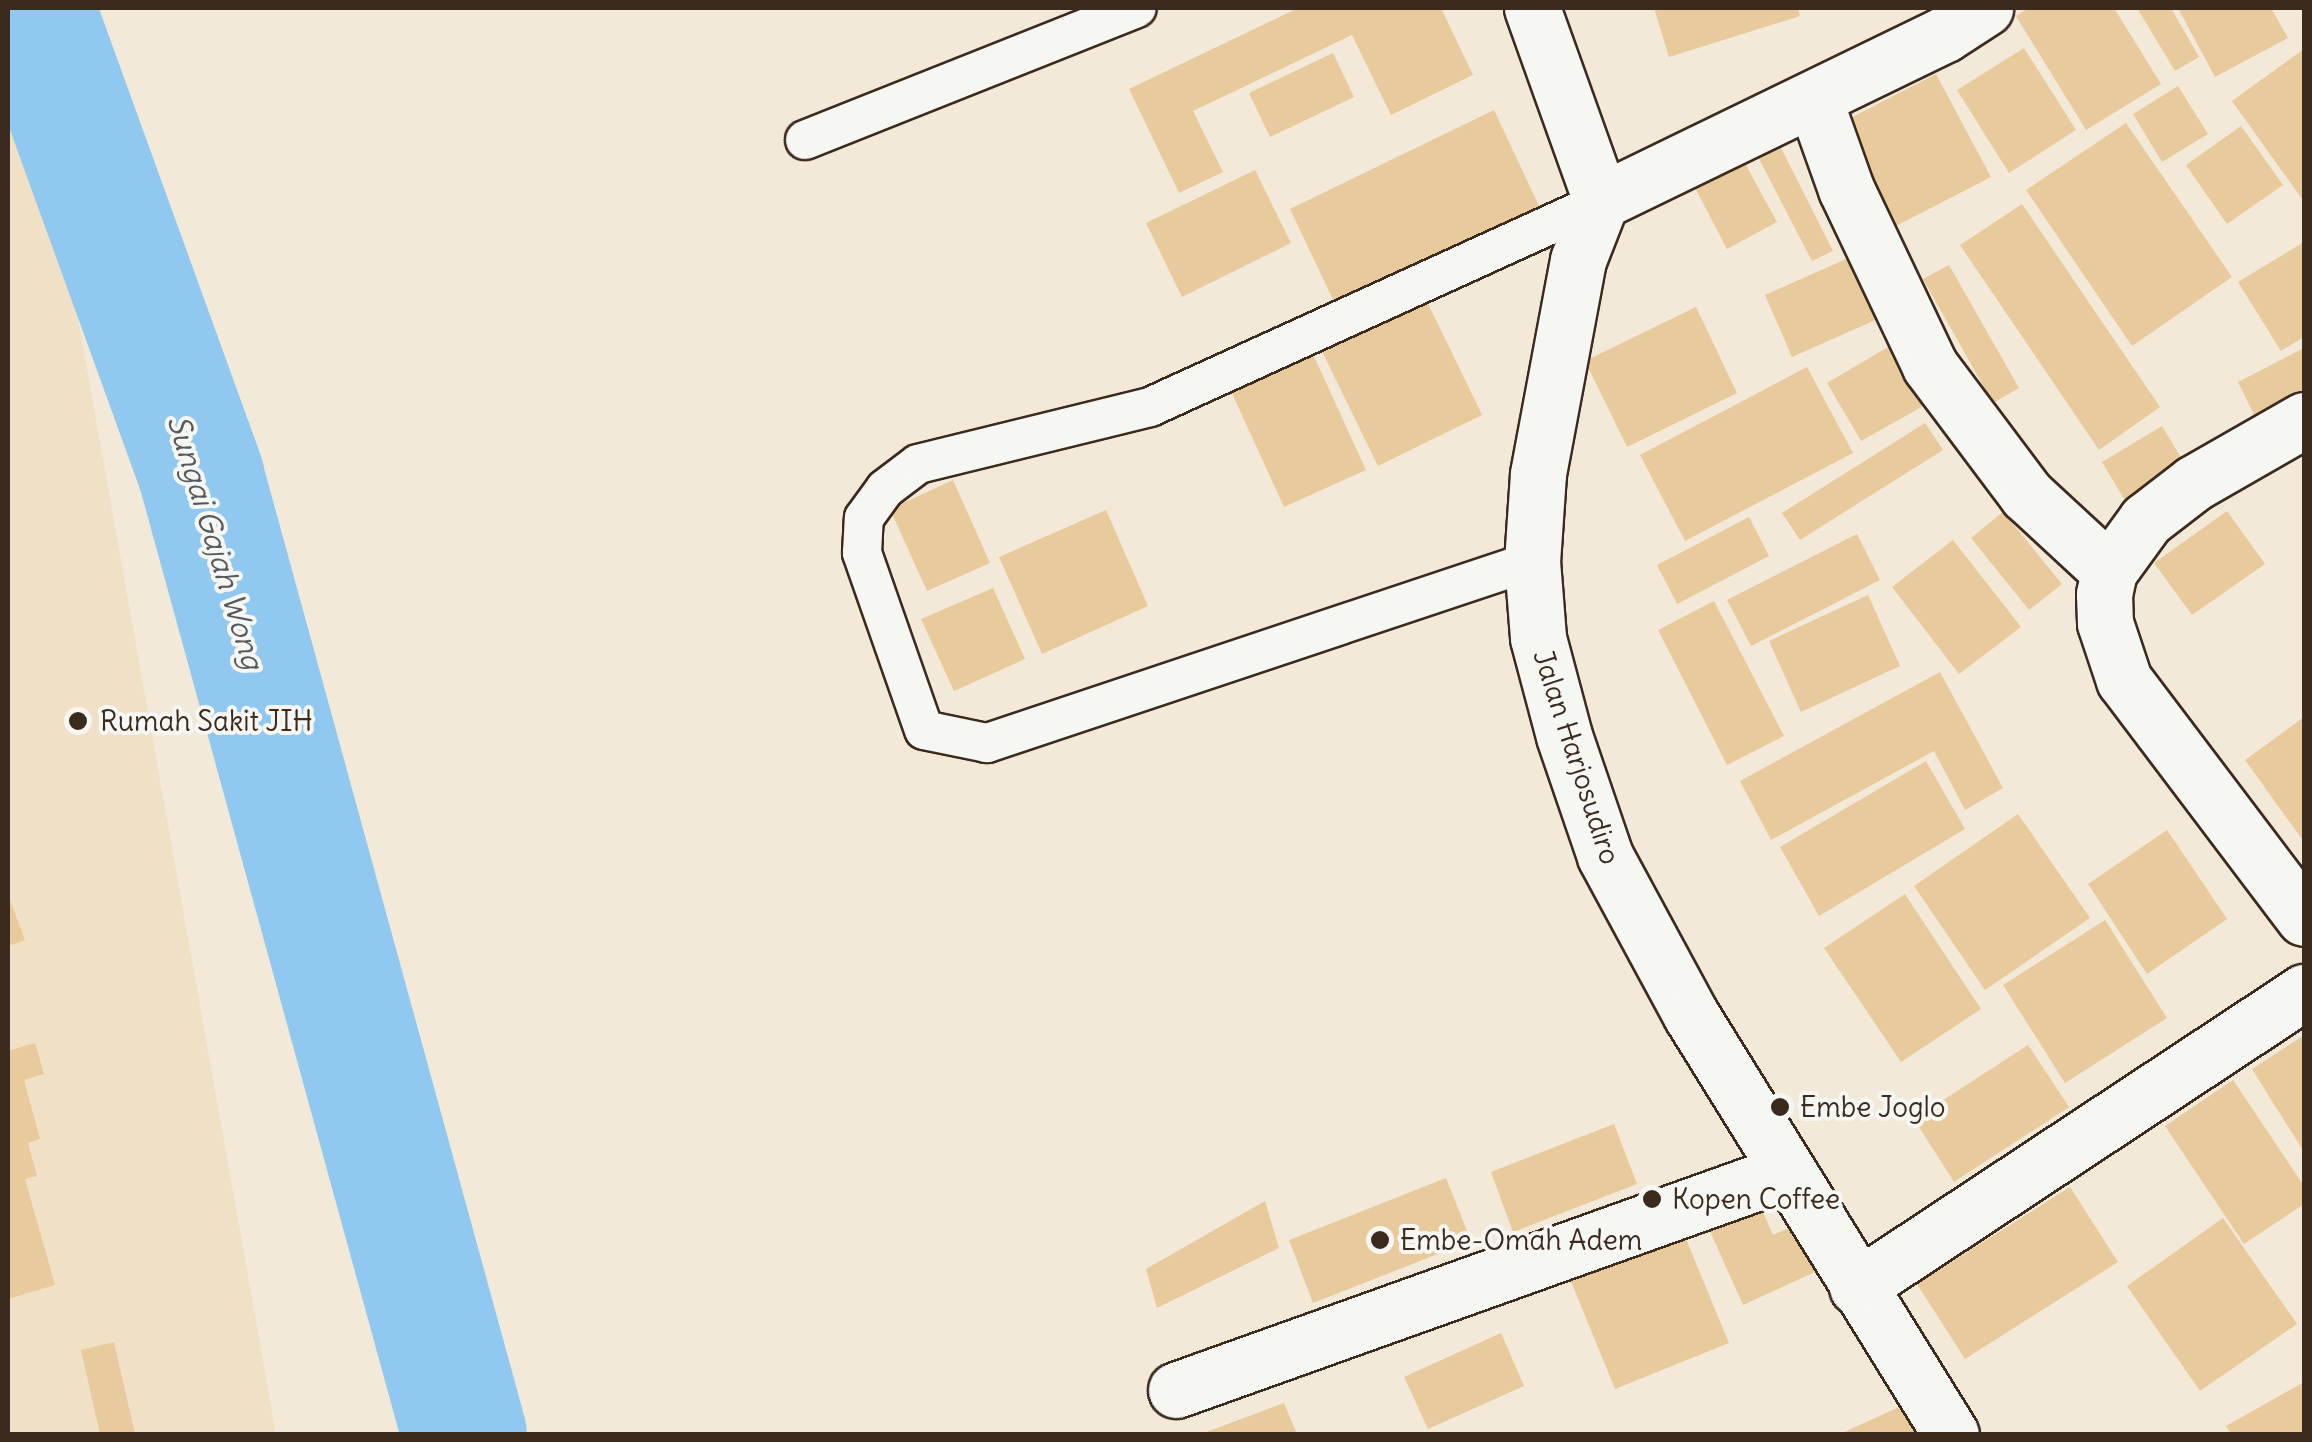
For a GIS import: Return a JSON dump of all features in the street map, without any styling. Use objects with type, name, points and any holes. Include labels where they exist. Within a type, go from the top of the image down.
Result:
[{"type":"street","points":[[1532,8],[1601,201],[1814,98],[1985,8]]},
{"type":"street","points":[[1814,98],[1846,189],[1930,366],[2026,495],[2109,571]]},
{"type":"street","name":"Jalan Harjosudiro","points":[[1601,201],[1578,260],[1538,474],[1532,561],[1538,638],[1605,856],[1786,1172],[1951,1434]]},
{"type":"street","points":[[2304,420],[2168,502],[2125,545],[2109,571],[2105,623],[2124,680],[2304,918]]},
{"type":"street","points":[[1857,1287],[2304,992]]},
{"type":"street","points":[[1176,1390],[1786,1172]]},
{"type":"lane","points":[[805,140],[1137,8]]},
{"type":"lane","points":[[1532,561],[987,742],[924,730],[862,552],[864,518],[884,489],[918,464],[1150,407],[1402,286],[1601,201]]},
{"type":"shaded area","name":"Rumah Sakit JIH","points":[[8,8],[23,8],[276,1434],[8,1434]]},
{"type":"building","points":[[1298,8],[1441,8],[1473,75],[1391,115],[1352,35],[1193,111],[1223,172],[1179,193],[1129,89]]},
{"type":"building","points":[[1654,8],[1798,8],[1800,16],[1669,57]]},
{"type":"building","points":[[2029,8],[2114,8],[2161,84],[2086,130],[2016,16]]},
{"type":"building","points":[[2137,8],[2171,8],[2199,57],[2175,71]]},
{"type":"building","points":[[2178,8],[2271,8],[2288,38],[2215,77]]},
{"type":"building","points":[[2024,48],[2076,130],[2009,173],[1957,90]]},
{"type":"building","points":[[2304,49],[2304,197],[2302,199],[2232,101]]},
{"type":"building","points":[[1333,53],[1354,97],[1270,137],[1249,93]]},
{"type":"building","points":[[1936,74],[1991,177],[1894,227],[1841,123]]},
{"type":"building","points":[[2178,86],[2208,134],[2162,162],[2133,114]]},
{"type":"building","points":[[1494,110],[1540,208],[1336,306],[1290,209]]},
{"type":"building","points":[[2126,123],[2232,277],[2132,346],[2026,190]]},
{"type":"building","points":[[2241,126],[2283,185],[2227,224],[2186,165]]},
{"type":"building","points":[[1778,142],[1833,251],[1812,261],[1756,153]]},
{"type":"building","points":[[1741,156],[1777,222],[1727,249],[1692,182]]},
{"type":"building","points":[[1255,170],[1291,243],[1182,297],[1146,223]]},
{"type":"building","points":[[2022,204],[2160,407],[2099,450],[1960,245]]},
{"type":"building","points":[[2304,242],[2304,337],[2281,351],[2238,282]]},
{"type":"building","points":[[1862,252],[1889,314],[1792,357],[1765,295]]},
{"type":"building","points":[[1949,265],[2019,388],[1993,403],[1923,279]]},
{"type":"building","points":[[1420,287],[1482,415],[1378,466],[1315,337]]},
{"type":"building","points":[[1696,307],[1737,393],[1627,447],[1585,361]]},
{"type":"building","points":[[1900,340],[1934,400],[1861,441],[1827,383]]},
{"type":"building","points":[[1307,341],[1366,470],[1284,507],[1225,378]]},
{"type":"building","points":[[2304,348],[2304,401],[2258,423],[2238,382]]},
{"type":"building","points":[[1807,367],[1853,453],[1685,541],[1640,455]]},
{"type":"building","points":[[1925,423],[1943,450],[1800,540],[1782,513]]},
{"type":"building","points":[[2162,426],[2192,476],[2132,512],[2102,462]]},
{"type":"building","points":[[953,480],[990,563],[927,591],[890,509]]},
{"type":"building","points":[[1106,510],[1148,606],[1042,654],[999,557]]},
{"type":"building","points":[[2227,511],[2265,564],[2192,615],[2154,563]]},
{"type":"building","points":[[2003,512],[2062,584],[2029,610],[1971,538]]},
{"type":"building","points":[[1749,517],[1769,556],[1677,604],[1657,565]]},
{"type":"building","points":[[1857,534],[1880,580],[1751,646],[1727,600]]},
{"type":"building","points":[[1953,540],[2021,627],[1959,674],[1892,587]]},
{"type":"building","points":[[993,588],[1025,659],[954,691],[921,619]]},
{"type":"building","points":[[1868,595],[1900,666],[1801,712],[1769,641]]},
{"type":"building","points":[[1714,601],[1784,736],[1727,765],[1658,630]]},
{"type":"building","points":[[1940,672],[2003,788],[1965,810],[1934,751],[1771,840],[1740,781]]},
{"type":"building","points":[[2304,717],[2304,842],[2245,760]]},
{"type":"building","points":[[1926,761],[1965,829],[1819,916],[1780,847]]},
{"type":"building","points":[[2018,814],[2090,918],[1985,990],[1914,886]]},
{"type":"building","points":[[2167,830],[2227,919],[2147,974],[2088,884]]},
{"type":"building","points":[[1905,894],[1981,1009],[1901,1062],[1824,948]]},
{"type":"building","points":[[8,895],[25,940],[8,946]]},
{"type":"building","points":[[2105,920],[2167,1018],[2065,1083],[2003,985]]},
{"type":"building","points":[[2304,1035],[2304,1152],[2252,1069]]},
{"type":"building","points":[[35,1043],[44,1074],[24,1080],[40,1139],[28,1143],[37,1176],[25,1179],[55,1285],[8,1299],[8,1051]]},
{"type":"building","points":[[2028,1045],[2069,1107],[1954,1182],[1914,1119]]},
{"type":"building","points":[[2233,1080],[2304,1186],[2304,1204],[2244,1244],[2165,1126]]},
{"type":"building","points":[[1614,1124],[1637,1184],[1513,1232],[1491,1172]]},
{"type":"building","name":"Embe-Omah Adem","points":[[1446,1178],[1471,1241],[1313,1303],[1289,1240]]},
{"type":"building","points":[[2070,1187],[2118,1262],[1965,1359],[1917,1284]]},
{"type":"building","points":[[1265,1201],[1279,1248],[1157,1308],[1146,1269]]},
{"type":"building","points":[[1760,1205],[1773,1235],[1808,1219],[1828,1266],[1743,1305],[1709,1229]]},
{"type":"building","points":[[2223,1218],[2297,1324],[2200,1391],[2127,1286]]},
{"type":"building","points":[[1681,1227],[1729,1343],[1615,1389],[1568,1274]]},
{"type":"building","points":[[1501,1333],[1524,1386],[1428,1429],[1404,1377]]},
{"type":"building","points":[[114,1342],[135,1434],[100,1434],[81,1350]]},
{"type":"building","points":[[2304,1382],[2304,1434],[2231,1434],[2226,1426]]},
{"type":"building","points":[[1284,1403],[1297,1434],[1201,1434]]},
{"type":"building","points":[[1908,1403],[1922,1434],[1840,1434]]},
{"type":"waterway","name":"Sungai Gajah Wong","points":[[32,8],[201,476],[464,1434]]},
{"type":"place","name":"Rumah Sakit JIH","points":[[78,721]]},
{"type":"place","name":"Embe Joglo","points":[[1780,1107]]},
{"type":"place","name":"Kopen Coffee","points":[[1652,1199]]},
{"type":"place","name":"Embe-Omah Adem","points":[[1380,1240]]}]
